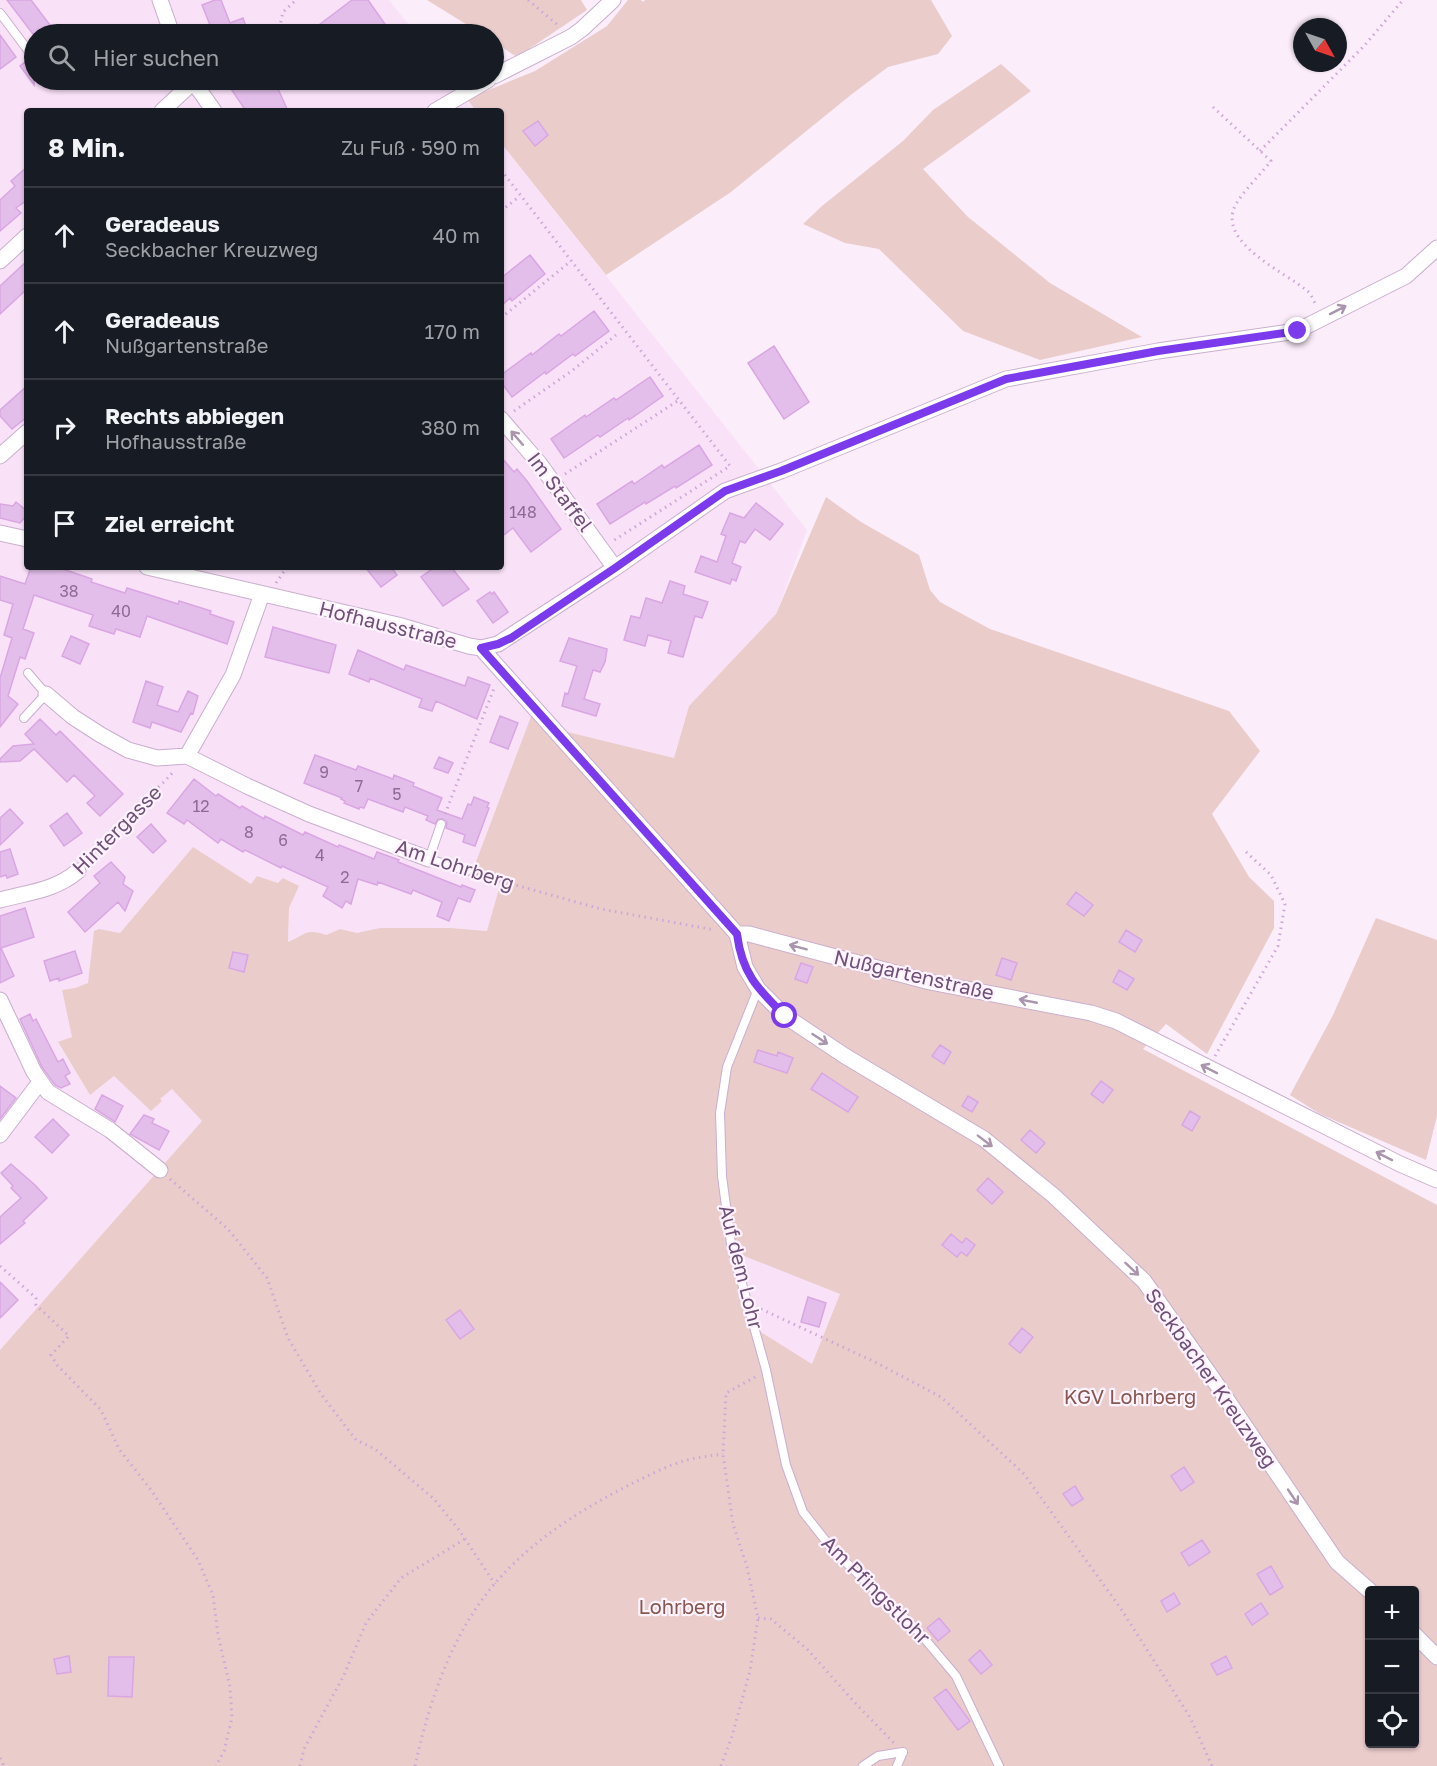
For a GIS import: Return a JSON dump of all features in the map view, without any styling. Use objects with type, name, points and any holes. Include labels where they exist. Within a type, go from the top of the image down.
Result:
[{"type":"street","points":[[160,0],[168,24]]},
{"type":"street","points":[[504,71],[571,37],[613,0]]},
{"type":"street","points":[[165,108],[183,90]]},
{"type":"street","points":[[199,90],[212,108]]},
{"type":"street","points":[[440,108],[471,90]]},
{"type":"street","points":[[0,261],[24,239]]},
{"type":"street","name":"Hofhausstraße","points":[[160,570],[398,625],[481,648],[498,644],[511,638],[615,568],[725,491],[781,471],[1006,379],[1158,351],[1298,331],[1406,276],[1437,248]]},
{"type":"street","name":"Im Staffel","points":[[504,423],[553,481],[615,568]]},
{"type":"street","points":[[0,456],[24,435]]},
{"type":"street","points":[[0,533],[24,538]]},
{"type":"street","points":[[46,694],[73,717],[128,750],[157,758],[187,756],[233,675],[262,594]]},
{"type":"street","points":[[481,648],[737,934]]},
{"type":"street","name":"Am Lohrberg","points":[[187,756],[309,814],[429,859]]},
{"type":"street","name":"Hintergasse","points":[[0,900],[50,888],[60,884],[78,870]]},
{"type":"street","name":"Seckbacher Kreuzweg","points":[[737,934],[745,967],[758,989],[794,1021],[845,1056],[984,1139],[1054,1196],[1144,1281],[1214,1379],[1337,1562],[1365,1587]]},
{"type":"street","name":"Nußgartenstraße","points":[[737,934],[749,934],[930,982],[1091,1012],[1116,1021],[1400,1164],[1437,1180]]},
{"type":"street","points":[[0,1000],[40,1082],[58,1100],[110,1130],[160,1170]]},
{"type":"street","points":[[0,1135],[40,1082]]},
{"type":"street","points":[[1419,1639],[1437,1657]]},
{"type":"lane","points":[[0,13],[24,45]]},
{"type":"lane","points":[[24,718],[46,694],[28,673]]},
{"type":"lane","points":[[429,859],[441,824]]},
{"type":"lane","name":"Am Lohrberg","points":[[429,859],[467,871]]},
{"type":"lane","name":"Auf dem Lohr","points":[[758,989],[727,1066],[720,1113],[725,1211],[731,1244],[766,1370]]},
{"type":"lane","name":"Am Pfingstlohr","points":[[766,1370],[786,1465],[803,1512],[833,1550],[918,1631],[956,1676],[999,1766]]},
{"type":"lane","points":[[863,1766],[878,1756],[903,1752],[897,1766]]},
{"type":"path","points":[[280,24],[283,12],[296,0]]},
{"type":"path","points":[[528,0],[571,37]]},
{"type":"path","points":[[1260,151],[1364,46],[1402,0]]},
{"type":"path","points":[[1213,107],[1271,161],[1235,206],[1233,224],[1243,242],[1262,261],[1308,290],[1324,318]]},
{"type":"path","points":[[504,174],[730,466],[612,542]]},
{"type":"path","points":[[504,208],[520,195]]},
{"type":"path","points":[[504,316],[571,261]]},
{"type":"path","points":[[603,345],[624,329]]},
{"type":"path","points":[[504,417],[573,370],[616,335]]},
{"type":"path","points":[[553,481],[679,400]]},
{"type":"path","points":[[441,824],[501,670]]},
{"type":"path","name":"Hintergasse","points":[[78,870],[137,806],[165,782]]},
{"type":"path","points":[[1208,1068],[1278,946],[1285,904],[1270,875],[1244,850]]},
{"type":"path","name":"Am Lohrberg","points":[[467,871],[601,909],[737,934]]},
{"type":"path","points":[[160,1170],[228,1229],[267,1278],[288,1338],[321,1394],[356,1440],[375,1449],[434,1499],[465,1539],[495,1584]]},
{"type":"path","points":[[0,1266],[36,1298],[36,1305],[69,1336],[51,1355],[57,1365],[101,1410],[119,1449],[152,1490],[198,1560],[213,1595],[218,1635],[230,1687],[232,1718],[224,1751],[216,1766]]},
{"type":"path","points":[[749,1303],[875,1362],[941,1397],[1024,1474],[1127,1619],[1190,1717],[1212,1766]]},
{"type":"path","points":[[721,1766],[750,1671],[758,1618],[747,1567],[733,1524],[723,1454],[726,1393],[766,1370]]},
{"type":"path","points":[[415,1766],[437,1686],[462,1632],[495,1584],[541,1540],[567,1520],[601,1500],[686,1460],[723,1454]]},
{"type":"path","points":[[300,1766],[304,1749],[344,1675],[366,1623],[401,1578],[465,1539]]},
{"type":"path","points":[[758,1618],[771,1619],[808,1650],[892,1741]]},
{"type":"path","points":[[0,1758],[4,1766]]},
{"type":"shaded area","points":[[0,0],[389,0],[408,24],[24,24],[24,90],[459,90],[474,108],[24,108],[24,570],[504,570],[504,147],[807,530],[776,614],[689,706],[674,758],[542,726],[471,875],[500,885],[488,931],[451,928],[357,933],[340,929],[326,935],[302,934],[288,942],[289,908],[299,886],[278,883],[257,876],[251,884],[193,847],[120,933],[99,929],[88,983],[62,990],[72,1037],[58,1043],[90,1095],[114,1076],[160,1099],[172,1088],[202,1121],[0,1350]]},
{"type":"shaded area","points":[[734,1252],[840,1294],[812,1364],[756,1329]]},
{"type":"green space","points":[[427,0],[581,0],[587,10],[517,57],[504,49],[504,24],[466,24]]},
{"type":"green space","points":[[628,0],[643,2],[645,0],[931,0],[952,36],[938,54],[888,67],[731,192],[606,275],[504,147],[504,108],[474,108],[467,99],[489,90],[504,90],[504,84],[535,71],[607,26]]},
{"type":"green space","points":[[1001,64],[1031,91],[923,169],[968,217],[1050,283],[1142,337],[1040,360],[963,331],[879,249],[845,243],[803,224],[903,141],[933,110]]},
{"type":"green space","name":"KGV Lohrberg","points":[[826,497],[861,522],[919,555],[930,590],[940,602],[990,629],[1229,711],[1260,751],[1212,814],[1249,877],[1274,901],[1274,928],[1207,1054],[1166,1024],[1143,1049],[1437,1205],[1437,1766],[0,1766],[0,1350],[202,1121],[172,1089],[151,1111],[114,1076],[90,1095],[58,1042],[72,1037],[62,990],[88,983],[94,931],[99,929],[120,933],[193,847],[251,884],[257,876],[278,883],[283,878],[299,886],[289,908],[288,942],[310,932],[326,935],[340,929],[357,933],[380,928],[451,928],[487,931],[500,885],[471,875],[532,714],[543,726],[674,758],[689,706],[776,614]],"holes":[[[734,1252],[840,1294],[812,1364],[756,1329]]]},
{"type":"green space","points":[[1376,918],[1437,940],[1437,1116],[1426,1160],[1320,1114],[1290,1095],[1333,1015]]},
{"type":"building","points":[[7,0],[31,0],[49,24],[25,24]]},
{"type":"building","points":[[221,0],[230,23],[243,18],[245,24],[210,24],[202,5]]},
{"type":"building","points":[[352,0],[368,0],[385,24],[320,24]]},
{"type":"building","points":[[0,35],[16,57],[0,69]]},
{"type":"building","points":[[232,90],[279,90],[287,108],[244,108]]},
{"type":"building","points":[[538,121],[548,135],[535,146],[523,131]]},
{"type":"building","points":[[24,170],[24,202],[16,208],[21,213],[0,231],[0,200],[15,186],[11,181]]},
{"type":"building","points":[[530,255],[545,274],[512,301],[510,298],[504,303],[504,276]]},
{"type":"building","points":[[24,264],[24,292],[0,314],[0,286]]},
{"type":"building","points":[[594,311],[609,331],[575,356],[573,354],[546,374],[545,372],[512,397],[504,386],[504,373],[559,334],[561,336]]},
{"type":"building","points":[[774,346],[809,402],[784,419],[748,363]]},
{"type":"building","points":[[650,377],[663,396],[629,420],[628,418],[600,437],[598,435],[564,458],[551,439],[585,415],[586,417],[614,398],[616,400]]},
{"type":"building","points":[[24,389],[24,419],[12,429],[0,416],[0,410]]},
{"type":"building","points":[[699,445],[712,465],[676,488],[675,486],[646,504],[645,502],[610,524],[597,504],[632,481],[634,484],[662,465],[664,468]]},
{"type":"building","points":[[504,460],[514,472],[517,469],[527,481],[561,529],[531,552],[513,528],[504,535]]},
{"type":"building","points":[[16,502],[24,509],[24,518],[20,523],[0,518],[0,504],[13,506]]},
{"type":"building","points":[[756,503],[783,524],[770,540],[755,529],[745,543],[740,541],[732,563],[741,567],[736,581],[732,579],[730,584],[695,572],[701,556],[717,562],[726,536],[721,534],[730,513],[744,518]]},
{"type":"building","points":[[30,570],[66,570],[92,579],[91,582],[125,593],[127,588],[178,604],[179,601],[211,611],[210,614],[234,622],[227,644],[147,616],[140,637],[116,629],[114,634],[89,626],[93,615],[34,595],[23,629],[34,633],[25,659],[20,657],[8,696],[18,704],[0,727],[0,678],[12,638],[4,635],[13,604],[0,600],[0,576],[25,584]]},
{"type":"building","points":[[367,570],[393,570],[397,575],[381,587]]},
{"type":"building","points":[[431,570],[453,570],[469,589],[443,606],[421,577]]},
{"type":"building","points":[[670,581],[685,586],[683,594],[708,602],[702,618],[695,616],[683,657],[668,653],[671,641],[648,635],[645,646],[624,640],[631,616],[640,618],[646,598],[662,603]]},
{"type":"building","points":[[490,592],[492,594],[494,592],[508,612],[493,623],[477,601]]},
{"type":"building","points":[[273,627],[336,645],[329,673],[265,657]]},
{"type":"building","points":[[71,636],[89,644],[80,664],[62,656]]},
{"type":"building","points":[[569,638],[607,649],[605,662],[600,672],[593,670],[584,699],[600,704],[596,716],[562,706],[577,666],[560,661]]},
{"type":"building","points":[[358,650],[404,670],[406,665],[465,686],[468,677],[490,685],[477,719],[436,701],[432,711],[419,707],[422,699],[370,678],[369,682],[349,674]]},
{"type":"building","points":[[146,681],[163,687],[157,705],[178,712],[188,691],[198,696],[193,714],[191,713],[181,732],[152,722],[150,728],[133,722]]},
{"type":"building","points":[[500,716],[518,723],[508,749],[490,742]]},
{"type":"building","points":[[40,719],[56,735],[60,731],[123,794],[100,816],[87,803],[95,796],[74,775],[67,782],[34,749],[20,761],[0,762],[0,759],[13,746],[34,744],[25,734]]},
{"type":"building","points":[[315,755],[356,770],[358,766],[393,779],[394,775],[414,783],[413,786],[442,798],[437,810],[462,819],[468,804],[471,805],[474,797],[489,803],[475,846],[463,842],[465,835],[446,828],[447,822],[443,819],[438,819],[435,824],[426,820],[428,816],[405,807],[403,812],[368,799],[364,808],[359,809],[344,803],[342,798],[304,783]]},
{"type":"building","points":[[439,757],[453,763],[448,773],[434,768]]},
{"type":"building","points":[[194,779],[216,796],[218,794],[240,808],[242,806],[264,819],[265,816],[303,835],[305,832],[338,847],[339,845],[374,859],[377,852],[461,887],[462,885],[475,890],[470,902],[458,898],[449,921],[437,916],[442,902],[413,890],[411,894],[378,882],[377,885],[358,879],[351,904],[346,901],[342,908],[323,896],[328,887],[245,850],[243,852],[221,839],[218,843],[187,820],[184,824],[167,813]]},
{"type":"building","points":[[10,809],[23,823],[0,845],[0,818]]},
{"type":"building","points":[[67,813],[82,833],[64,846],[50,826]]},
{"type":"building","points":[[151,824],[166,841],[153,853],[137,837]]},
{"type":"building","points":[[10,849],[18,874],[7,878],[6,875],[0,877],[0,852]]},
{"type":"building","points":[[111,862],[125,877],[123,884],[133,891],[125,911],[118,902],[85,932],[68,912],[100,883],[94,876]]},
{"type":"building","points":[[1076,892],[1093,905],[1084,916],[1067,904]]},
{"type":"building","points":[[25,908],[34,937],[1,948],[14,976],[0,983],[0,916]]},
{"type":"building","points":[[1126,930],[1142,940],[1135,952],[1119,942]]},
{"type":"building","points":[[75,951],[82,973],[59,981],[59,978],[50,981],[44,961]]},
{"type":"building","points":[[233,952],[248,955],[244,972],[229,968]]},
{"type":"building","points":[[1002,958],[1017,963],[1011,980],[996,975]]},
{"type":"building","points":[[801,963],[813,967],[807,983],[795,979]]},
{"type":"building","points":[[1119,970],[1134,979],[1127,990],[1113,982]]},
{"type":"building","points":[[30,1014],[33,1021],[36,1019],[58,1062],[63,1059],[70,1073],[65,1076],[70,1084],[61,1088],[55,1085],[42,1067],[20,1019]]},
{"type":"building","points":[[940,1045],[951,1052],[944,1064],[932,1056]]},
{"type":"building","points":[[758,1050],[777,1056],[778,1052],[793,1058],[787,1073],[754,1062]]},
{"type":"building","points":[[822,1073],[858,1097],[848,1112],[811,1089]]},
{"type":"building","points":[[1101,1081],[1113,1090],[1103,1103],[1091,1094]]},
{"type":"building","points":[[0,1086],[16,1098],[0,1119]]},
{"type":"building","points":[[102,1095],[123,1106],[115,1122],[95,1109]]},
{"type":"building","points":[[968,1096],[978,1102],[972,1112],[962,1106]]},
{"type":"building","points":[[1190,1111],[1200,1117],[1192,1131],[1182,1125]]},
{"type":"building","points":[[144,1115],[154,1119],[152,1123],[169,1131],[159,1150],[130,1134]]},
{"type":"building","points":[[53,1119],[69,1135],[52,1153],[35,1137]]},
{"type":"building","points":[[1030,1130],[1045,1143],[1036,1153],[1021,1140]]},
{"type":"building","points":[[11,1164],[47,1198],[23,1221],[25,1223],[0,1244],[0,1217],[21,1198],[1,1173]]},
{"type":"building","points":[[988,1178],[1003,1192],[992,1204],[977,1190]]},
{"type":"building","points":[[951,1234],[962,1243],[966,1238],[975,1245],[967,1256],[961,1252],[957,1257],[942,1245]]},
{"type":"building","points":[[0,1282],[18,1300],[0,1318]]},
{"type":"building","points":[[808,1297],[826,1303],[819,1327],[801,1322]]},
{"type":"building","points":[[460,1310],[474,1329],[460,1339],[446,1320]]},
{"type":"building","points":[[1022,1328],[1033,1337],[1020,1353],[1009,1344]]},
{"type":"building","points":[[1184,1467],[1194,1482],[1181,1491],[1171,1476]]},
{"type":"building","points":[[1075,1486],[1083,1499],[1072,1506],[1063,1494]]},
{"type":"building","points":[[1202,1540],[1210,1552],[1189,1566],[1181,1553]]},
{"type":"building","points":[[1271,1566],[1283,1587],[1270,1595],[1257,1574]]},
{"type":"building","points":[[1174,1593],[1180,1604],[1167,1612],[1161,1601]]},
{"type":"building","points":[[1261,1603],[1268,1614],[1252,1625],[1245,1614]]},
{"type":"building","points":[[939,1618],[950,1631],[938,1641],[927,1628]]},
{"type":"building","points":[[980,1650],[992,1665],[981,1674],[969,1660]]},
{"type":"building","points":[[69,1656],[71,1672],[57,1674],[54,1659]]},
{"type":"building","points":[[1226,1656],[1232,1668],[1217,1675],[1211,1664]]},
{"type":"building","points":[[109,1657],[134,1657],[132,1697],[108,1696]]},
{"type":"building","points":[[946,1689],[970,1721],[958,1730],[934,1698]]},
{"type":"route","points":[[785,1016],[758,989],[745,967],[737,934],[481,648],[511,638],[725,491],[781,471],[1006,379],[1158,351],[1298,331]]},
{"type":"park label","name":"Lohrberg","points":[[682,1607]]}]
